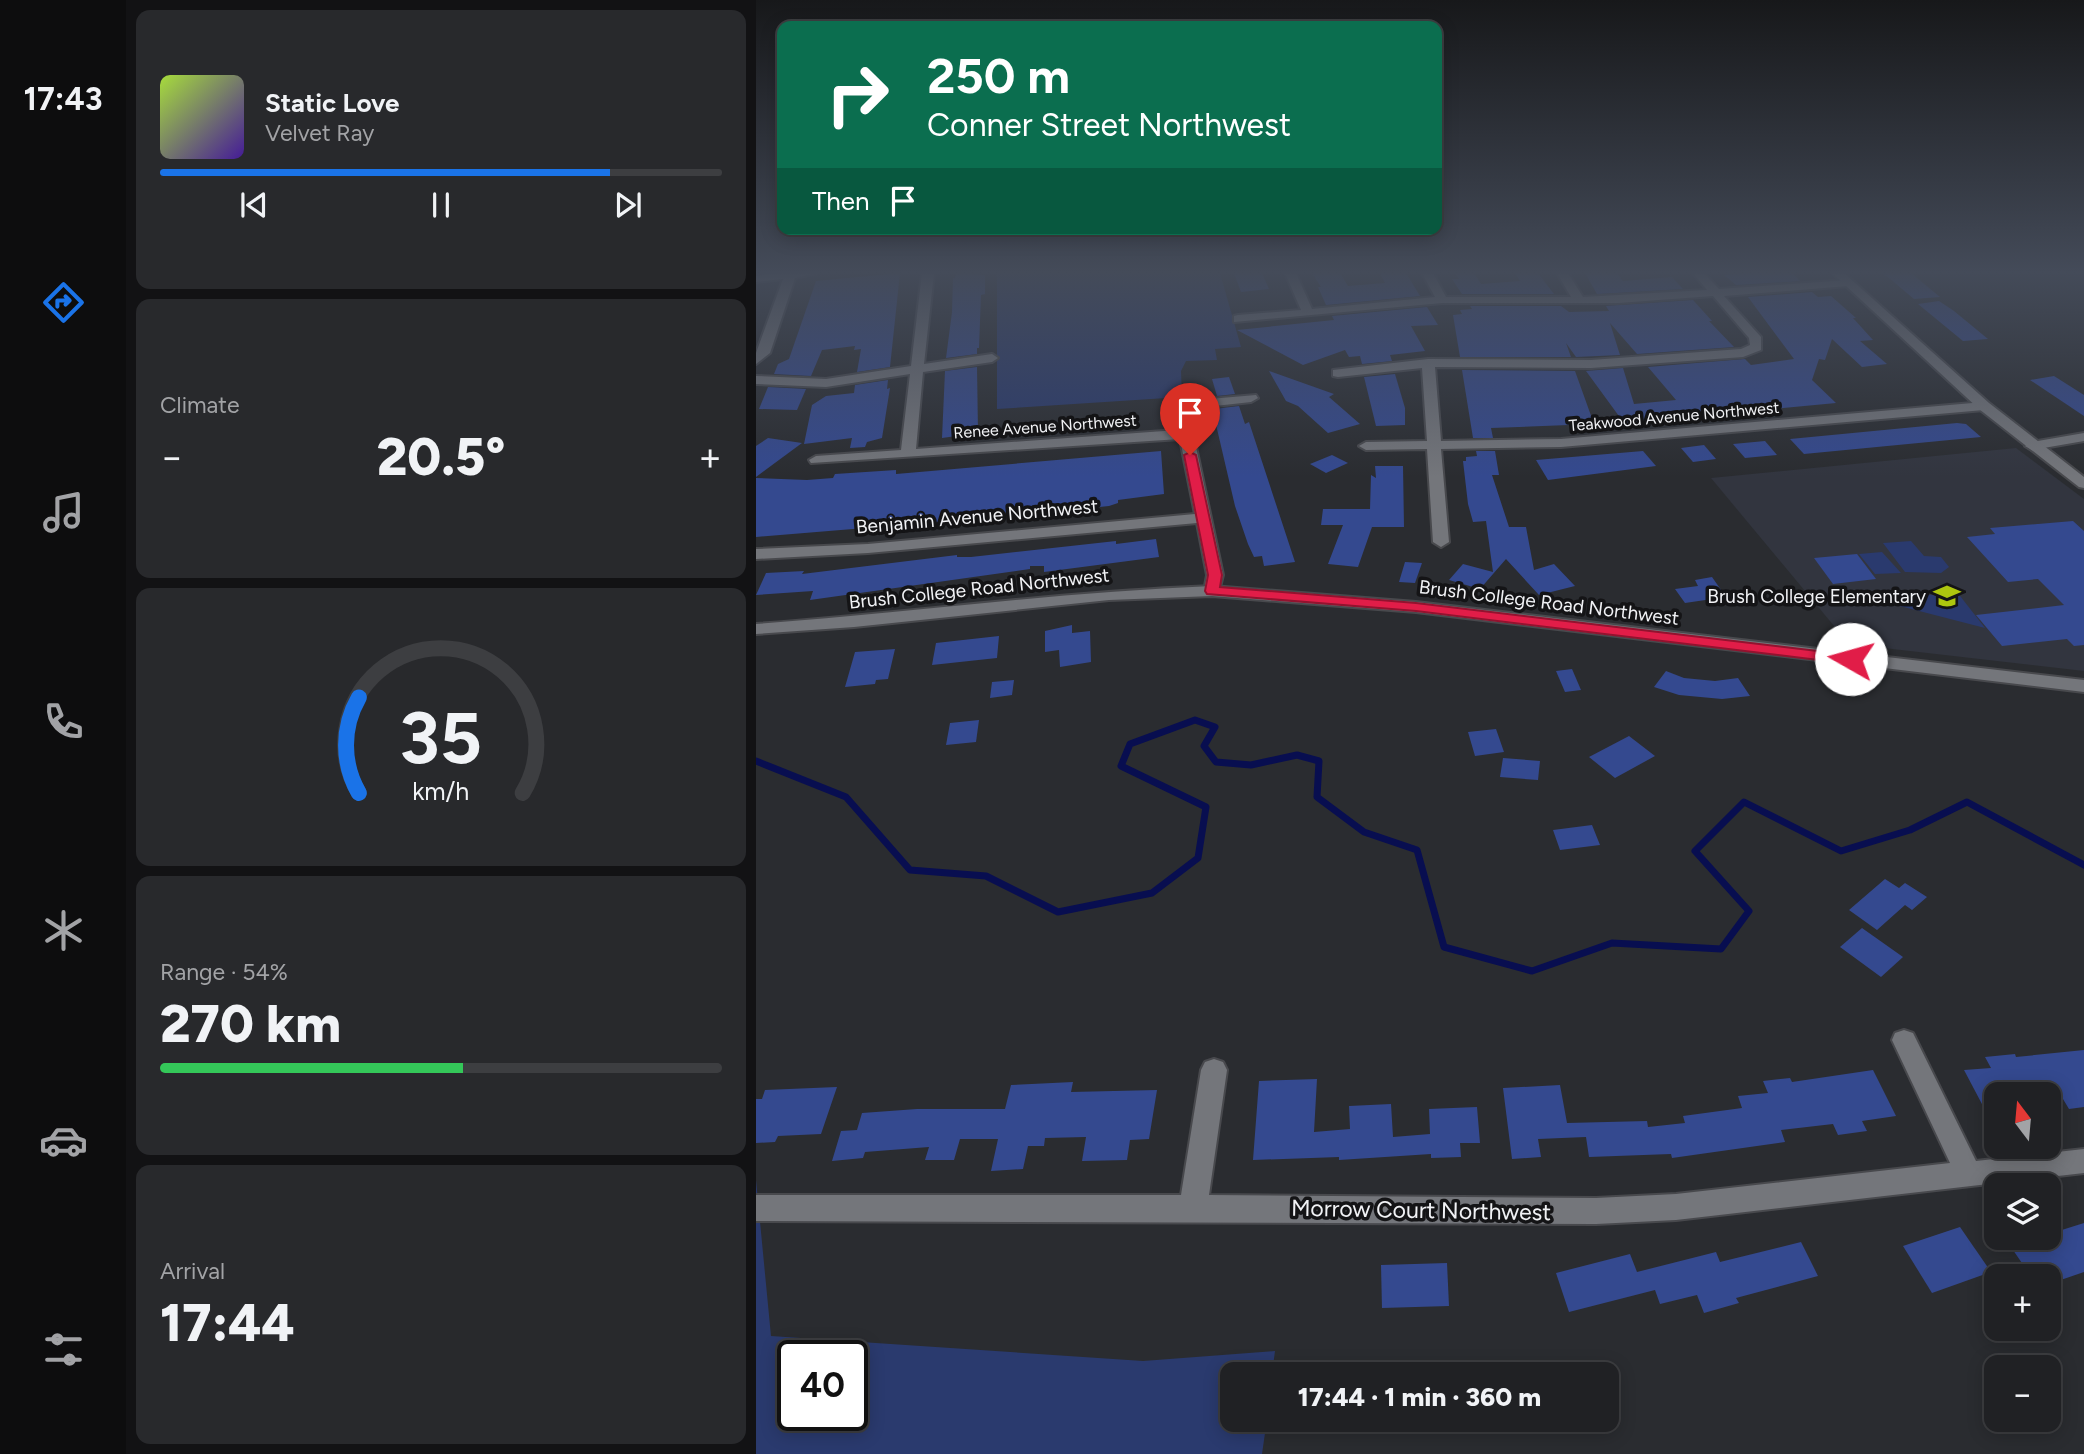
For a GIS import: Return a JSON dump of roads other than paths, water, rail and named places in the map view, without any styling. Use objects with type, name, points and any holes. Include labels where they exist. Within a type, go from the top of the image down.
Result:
[{"type":"street","points":[[756,360],[764,353],[768,341]]},
{"type":"street","points":[[908,453],[920,341]]},
{"type":"street","points":[[1338,373],[1428,363],[1603,364],[1743,353],[1757,347],[1756,341]]},
{"type":"street","points":[[1912,341],[1984,406],[2084,484]]},
{"type":"street","points":[[756,380],[826,383],[992,358]]},
{"type":"street","points":[[1428,363],[1441,542]]},
{"type":"street","points":[[1212,591],[1215,575],[1179,403],[1251,398]]},
{"type":"street","name":"Teakwood Avenue Northwest","points":[[1366,446],[1612,439],[1984,406]]},
{"type":"street","name":"Renee Avenue Northwest","points":[[816,460],[1186,434]]},
{"type":"street","points":[[2032,446],[2084,437]]},
{"type":"street","name":"Benjamin Avenue Northwest","points":[[756,554],[837,550],[1120,523],[1203,518]]},
{"type":"street","name":"Brush College Road Northwest","points":[[756,629],[854,622],[1109,595],[1212,591],[1416,607],[2084,687]]},
{"type":"street","points":[[1904,1040],[1969,1174]]},
{"type":"street","points":[[1193,1208],[1214,1070]]},
{"type":"street","name":"Morrow Court Northwest","points":[[756,1208],[1610,1211],[1676,1207],[2084,1161]]},
{"type":"waterway","points":[[756,761],[846,797],[910,870],[986,876],[1058,912],[1152,893],[1198,858],[1206,807],[1121,766],[1130,744],[1195,720],[1215,727],[1204,746],[1216,762],[1251,765],[1297,755],[1319,761],[1317,797],[1364,832],[1417,850],[1444,947],[1532,971],[1612,943],[1721,949],[1749,911],[1695,851],[1744,802],[1841,851],[1910,830],[1967,802],[2084,865]]},
{"type":"place","name":"Brush College Elementary","points":[[1947,596]]}]
